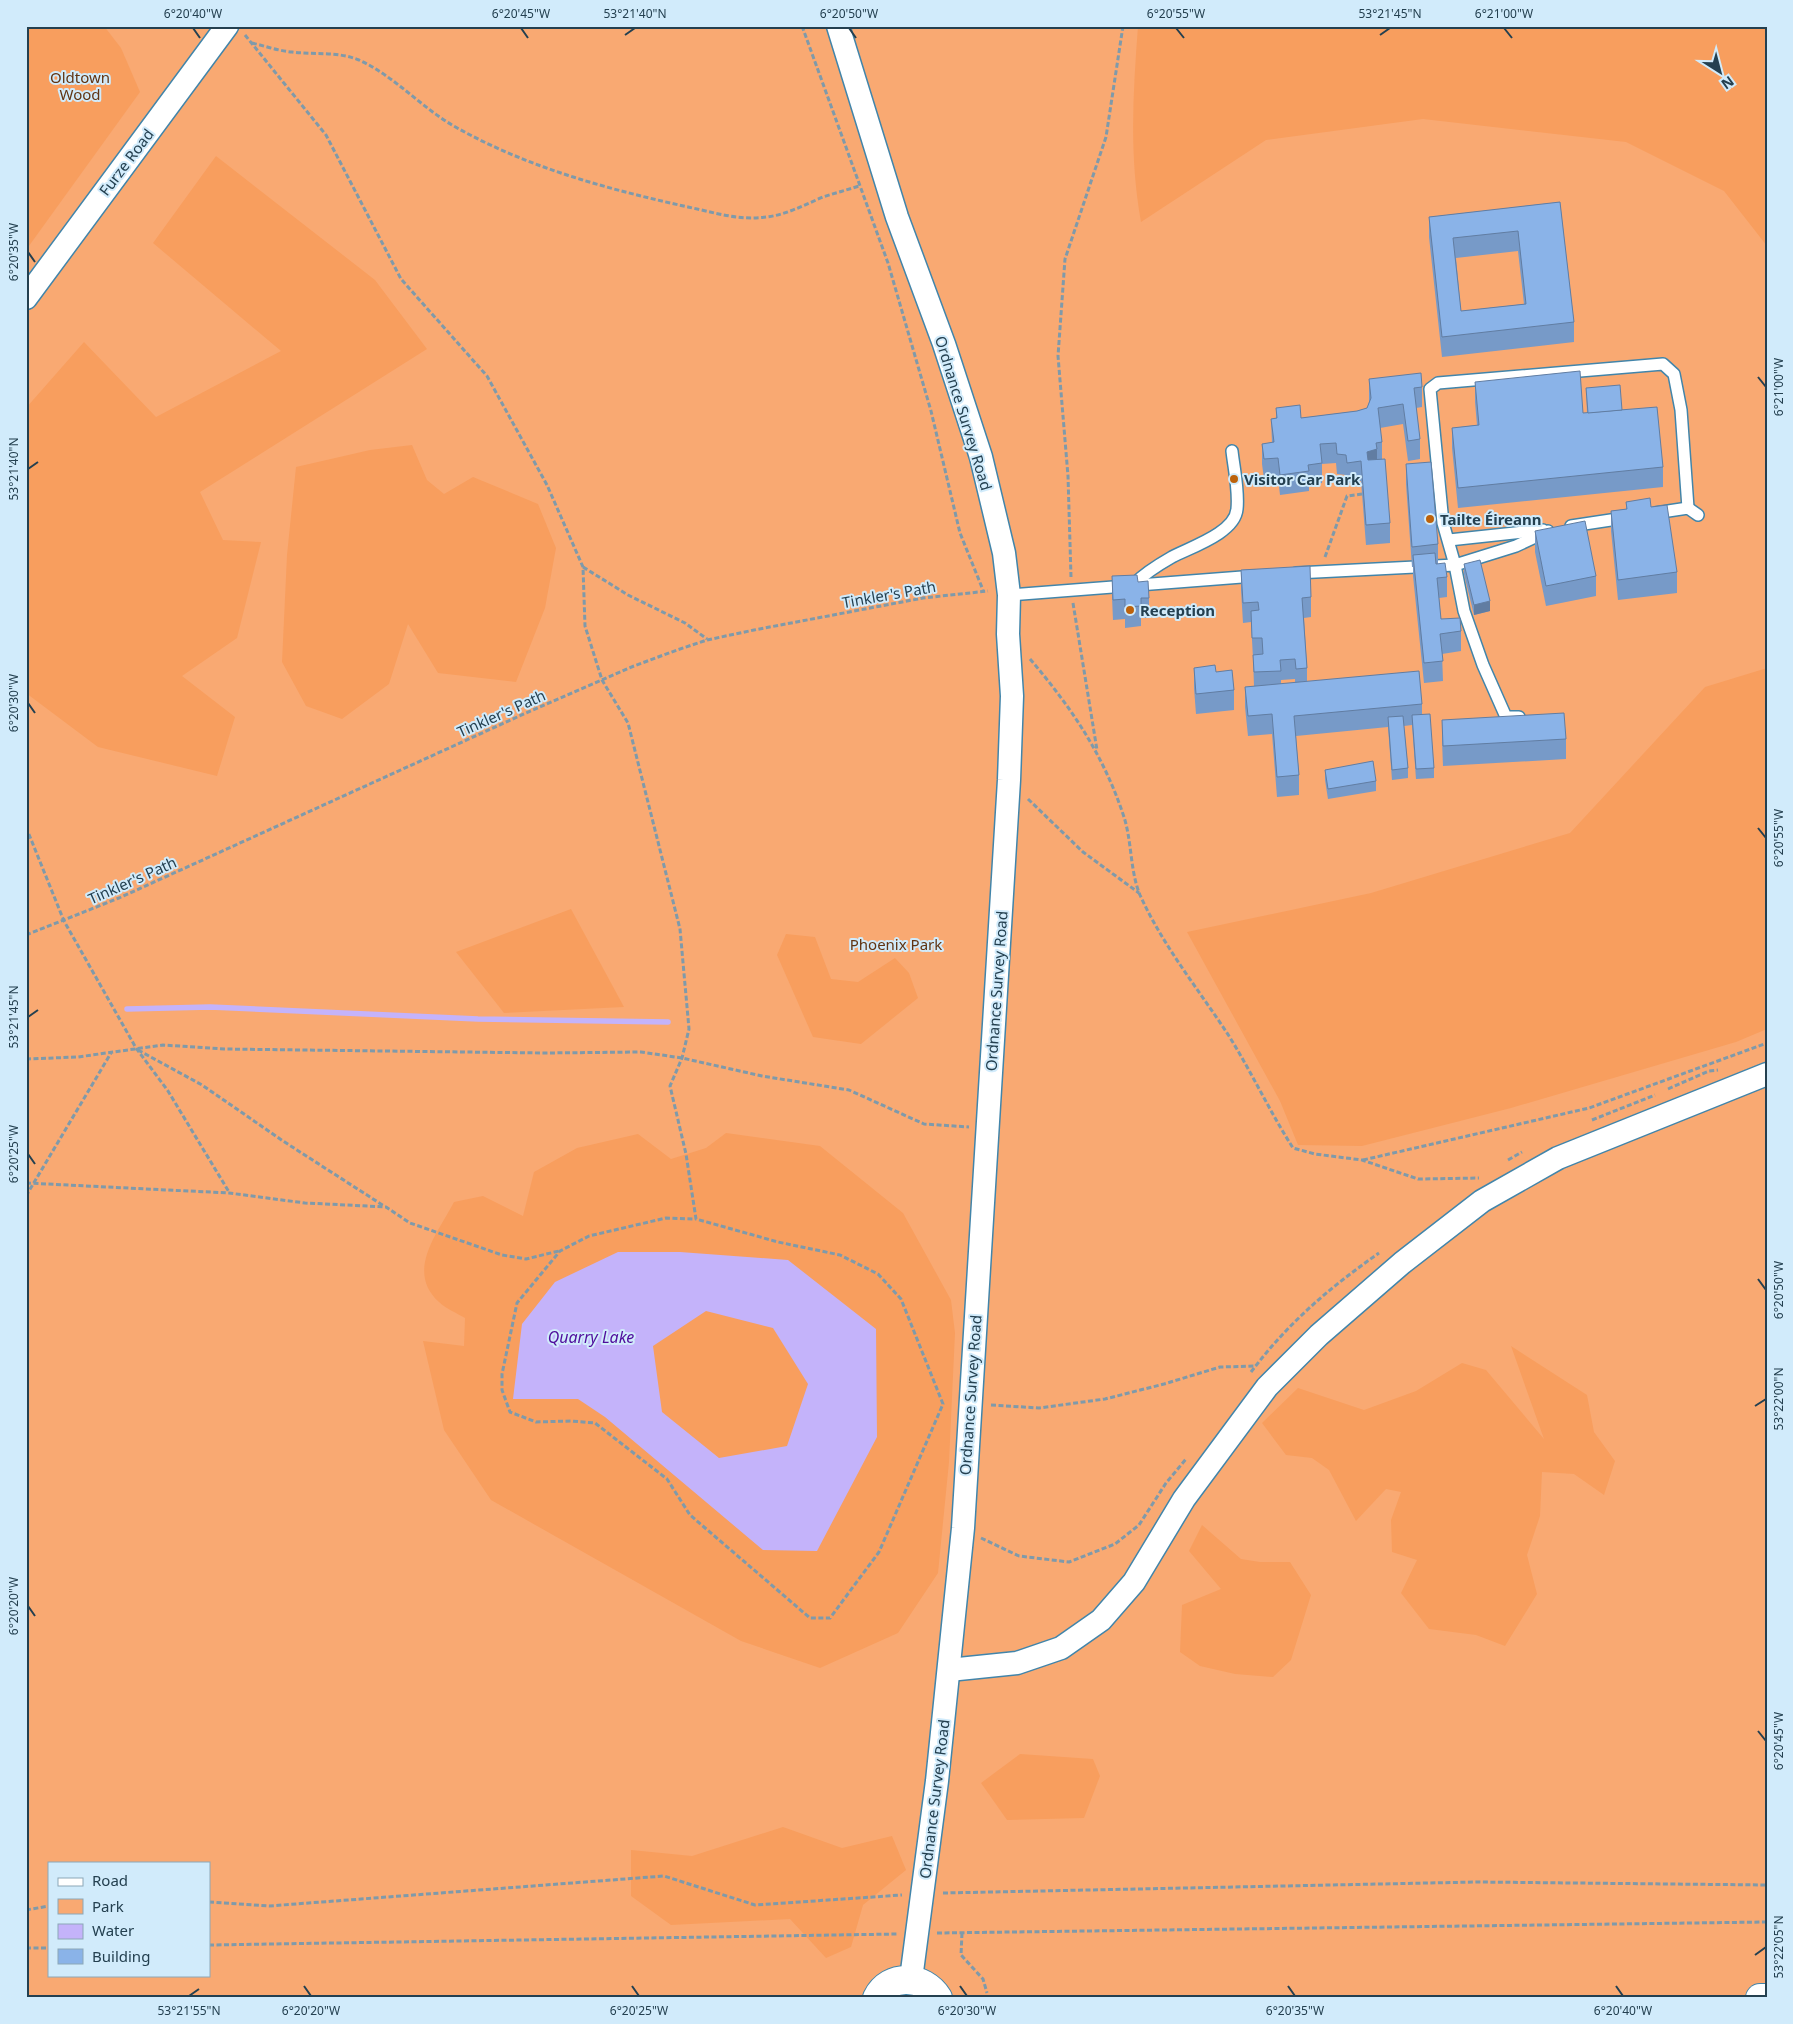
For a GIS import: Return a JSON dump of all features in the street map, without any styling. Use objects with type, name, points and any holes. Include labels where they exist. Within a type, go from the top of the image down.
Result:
[{"type":"street","name":"Ordnance Survey Road","points":[[838,26],[897,217],[944,344],[981,457],[1004,553],[1008,594],[1008,634],[1012,696],[963,1528],[949,1670],[923,1894],[911,1979]]},
{"type":"street","name":"Furze Road","points":[[26,298],[235,29]]},
{"type":"street","points":[[949,1670],[1017,1662],[1062,1648],[1101,1620],[1134,1582],[1184,1499],[1267,1387],[1319,1335],[1394,1270],[1482,1201],[1558,1158],[1767,1074]]},
{"type":"street","points":[[877,1998],[886,1986],[895,1981],[911,1979],[926,1985],[938,1998]]},
{"type":"street","points":[[1760,1998],[1767,1998]]},
{"type":"lane","points":[[1532,717],[1502,718],[1464,610],[1449,540],[1443,523],[1430,389],[1438,383],[1663,364],[1674,374],[1682,410],[1688,508]]},
{"type":"lane","points":[[1134,584],[1143,575],[1172,557],[1214,537],[1234,521],[1237,509],[1232,451]]},
{"type":"lane","points":[[1449,540],[1552,529],[1688,508],[1698,515]]},
{"type":"lane","points":[[1008,594],[1134,584],[1455,565],[1516,546],[1552,529]]},
{"type":"path","points":[[802,26],[888,263],[928,402],[960,533],[983,590]]},
{"type":"path","points":[[1097,751],[1071,589],[1068,476],[1058,356],[1065,259],[1106,137],[1123,26]]},
{"type":"path","points":[[235,29],[252,43],[326,135],[401,279],[487,376],[546,484],[582,566],[585,626],[602,680],[628,723],[680,928],[689,1029],[682,1058],[670,1086],[686,1154],[696,1219]]},
{"type":"path","points":[[252,43],[290,52],[323,54],[332,52],[359,60],[395,82],[452,124],[507,152],[574,178],[662,201],[728,216],[766,218],[797,209],[824,197],[859,186]]},
{"type":"path","points":[[1320,572],[1347,496],[1362,494]]},
{"type":"path","points":[[582,566],[628,595],[685,623],[707,640]]},
{"type":"path","name":"Tinkler's Path","points":[[26,935],[64,922],[602,680],[707,640],[923,598],[983,590],[1008,594]]},
{"type":"path","points":[[1008,634],[1055,688],[1097,751],[1124,819],[1140,894],[1164,940],[1239,1052],[1272,1114],[1293,1148],[1315,1154],[1362,1160],[1418,1179],[1482,1178]]},
{"type":"path","points":[[1008,780],[1083,852],[1140,894]]},
{"type":"path","points":[[26,827],[64,922],[136,1048],[168,1091],[229,1193]]},
{"type":"path","points":[[1362,1160],[1589,1108],[1767,1043]]},
{"type":"path","points":[[26,1059],[78,1057],[163,1045],[224,1049],[545,1053],[641,1052],[682,1058],[762,1076],[850,1090],[924,1124],[988,1128]]},
{"type":"path","points":[[136,1048],[202,1085],[282,1141],[410,1223],[502,1255],[526,1259],[560,1251],[589,1236],[666,1218],[696,1219],[778,1242],[840,1255],[878,1274],[901,1299],[943,1404],[879,1552],[830,1618],[810,1618],[690,1515],[667,1479],[594,1424],[571,1421],[536,1422],[510,1412],[502,1390],[502,1374],[517,1303],[560,1251]]},
{"type":"path","points":[[26,1196],[111,1052]]},
{"type":"path","points":[[26,1183],[229,1193],[305,1203],[386,1207]]},
{"type":"path","points":[[970,1404],[1048,1407],[1105,1399],[1220,1367],[1256,1366]]},
{"type":"path","points":[[210,1902],[269,1906],[664,1876],[755,1905],[923,1894],[1133,1888],[1477,1882],[1767,1886]]},
{"type":"path","points":[[26,1910],[48,1906]]},
{"type":"path","points":[[930,1934],[1767,1922]]},
{"type":"path","points":[[962,1933],[960,1954],[983,1979],[987,1993]]},
{"type":"path","points":[[210,1945],[904,1934]]},
{"type":"path","points":[[26,1948],[48,1948]]},
{"type":"green space","name":"Phoenix Park","points":[[26,26],[1767,26],[1767,1998],[26,1998]]},
{"type":"green space","name":"Oldtown Wood","points":[[26,26],[104,26],[121,48],[140,92],[26,250]]},
{"type":"green space","points":[[1138,26],[1767,26],[1767,246],[1724,191],[1626,142],[1423,119],[1266,140],[1141,222],[1133,148]]},
{"type":"green space","points":[[216,156],[375,280],[427,349],[200,492],[223,540],[261,542],[237,638],[182,676],[235,717],[217,776],[98,747],[26,693],[26,408],[84,342],[156,417],[281,351],[153,243]]},
{"type":"green space","points":[[412,445],[427,480],[444,494],[473,477],[538,504],[556,548],[545,608],[516,682],[438,673],[408,624],[389,684],[342,719],[306,706],[282,662],[287,555],[296,467],[370,450]]},
{"type":"green space","points":[[1767,668],[1767,1029],[1736,1042],[1511,1108],[1362,1146],[1298,1145],[1280,1101],[1187,932],[1371,893],[1570,833],[1705,687]]},
{"type":"green space","points":[[571,909],[624,1007],[504,1013],[456,952]]},
{"type":"green space","points":[[786,934],[815,937],[831,979],[858,982],[895,958],[909,973],[918,998],[861,1044],[813,1037],[777,955]]},
{"type":"green space","points":[[726,1133],[820,1146],[903,1213],[951,1300],[955,1333],[949,1462],[938,1573],[898,1633],[820,1668],[741,1641],[491,1500],[444,1430],[423,1341],[464,1346],[465,1318],[439,1302],[429,1290],[425,1278],[428,1252],[433,1239],[454,1202],[483,1196],[523,1216],[534,1172],[577,1148],[638,1134],[671,1159],[706,1148]]},
{"type":"green space","points":[[1511,1346],[1587,1395],[1594,1432],[1615,1461],[1604,1495],[1574,1474],[1542,1472],[1540,1516],[1527,1555],[1537,1594],[1505,1646],[1476,1635],[1429,1629],[1401,1593],[1417,1560],[1392,1552],[1391,1520],[1401,1492],[1386,1489],[1356,1521],[1329,1470],[1312,1458],[1286,1455],[1262,1423],[1298,1388],[1364,1410],[1416,1391],[1462,1363],[1486,1370],[1544,1439]]},
{"type":"green space","points":[[1202,1525],[1241,1559],[1260,1562],[1290,1562],[1311,1595],[1291,1660],[1273,1677],[1235,1674],[1200,1666],[1180,1652],[1182,1605],[1221,1589],[1189,1551]]},
{"type":"green space","points":[[1020,1754],[1093,1759],[1100,1776],[1084,1818],[1007,1820],[981,1783]]},
{"type":"green space","points":[[783,1827],[842,1848],[892,1836],[906,1870],[863,1905],[851,1947],[826,1958],[790,1919],[671,1925],[631,1896],[631,1850],[692,1856]]},
{"type":"water","name":"Quarry Lake","points":[[618,1252],[680,1252],[788,1260],[876,1329],[877,1437],[817,1551],[763,1550],[605,1417],[578,1399],[513,1399],[522,1324],[555,1282]],"holes":[[[706,1311],[773,1328],[808,1384],[787,1446],[719,1458],[662,1412],[653,1346]]]},
{"type":"building","points":[[1560,202],[1574,322],[1442,337],[1429,217]],"holes":[[[1518,231],[1526,304],[1461,311],[1453,238]]]},
{"type":"building","points":[[1580,371],[1583,413],[1657,407],[1663,467],[1458,488],[1452,428],[1479,425],[1475,382]]},
{"type":"building","points":[[1421,373],[1422,387],[1414,388],[1420,439],[1408,441],[1403,404],[1378,408],[1382,442],[1376,443],[1377,449],[1367,452],[1368,460],[1385,459],[1390,523],[1366,525],[1361,461],[1347,463],[1346,455],[1337,454],[1336,443],[1320,444],[1322,463],[1308,465],[1309,471],[1280,475],[1278,458],[1264,459],[1262,444],[1274,442],[1271,419],[1277,418],[1276,408],[1300,405],[1301,418],[1357,411],[1367,408],[1371,398],[1369,379]]},
{"type":"building","points":[[1620,385],[1622,410],[1588,413],[1586,388]]},
{"type":"building","points":[[1431,462],[1438,544],[1412,547],[1406,464]]},
{"type":"building","points":[[1650,498],[1651,507],[1667,505],[1677,572],[1618,580],[1611,511],[1627,509],[1626,502]]},
{"type":"building","points":[[1585,521],[1596,576],[1546,586],[1535,531]]},
{"type":"building","points":[[1435,553],[1436,564],[1445,563],[1447,577],[1437,578],[1441,619],[1460,618],[1461,631],[1440,634],[1443,661],[1424,663],[1413,555]]},
{"type":"building","points":[[1480,560],[1490,601],[1474,605],[1464,564]]},
{"type":"building","points":[[1310,566],[1311,597],[1302,598],[1307,668],[1296,669],[1295,659],[1280,660],[1281,671],[1254,672],[1253,655],[1263,654],[1262,638],[1252,638],[1251,611],[1259,610],[1258,602],[1243,603],[1241,570]]},
{"type":"building","points":[[1137,575],[1138,582],[1148,581],[1149,598],[1141,598],[1141,606],[1125,607],[1125,599],[1113,600],[1112,576]]},
{"type":"building","points":[[1215,665],[1216,672],[1232,670],[1234,690],[1196,694],[1194,668]]},
{"type":"building","points":[[1419,671],[1422,704],[1294,716],[1299,775],[1277,777],[1272,714],[1248,716],[1245,687]]},
{"type":"building","points":[[1564,713],[1566,739],[1443,746],[1442,720]]},
{"type":"building","points":[[1430,714],[1434,768],[1416,769],[1412,715]]},
{"type":"building","points":[[1403,716],[1408,768],[1392,770],[1388,717]]},
{"type":"building","points":[[1373,761],[1376,781],[1328,789],[1325,770]]},
{"type":"waterway","points":[[127,1009],[210,1007],[478,1019],[668,1022]]},
{"type":"place","name":"Visitor Car Park","points":[[1234,479]]},
{"type":"place","name":"Tailte Éireann","points":[[1430,519]]},
{"type":"place","name":"Reception","points":[[1130,610]]}]
